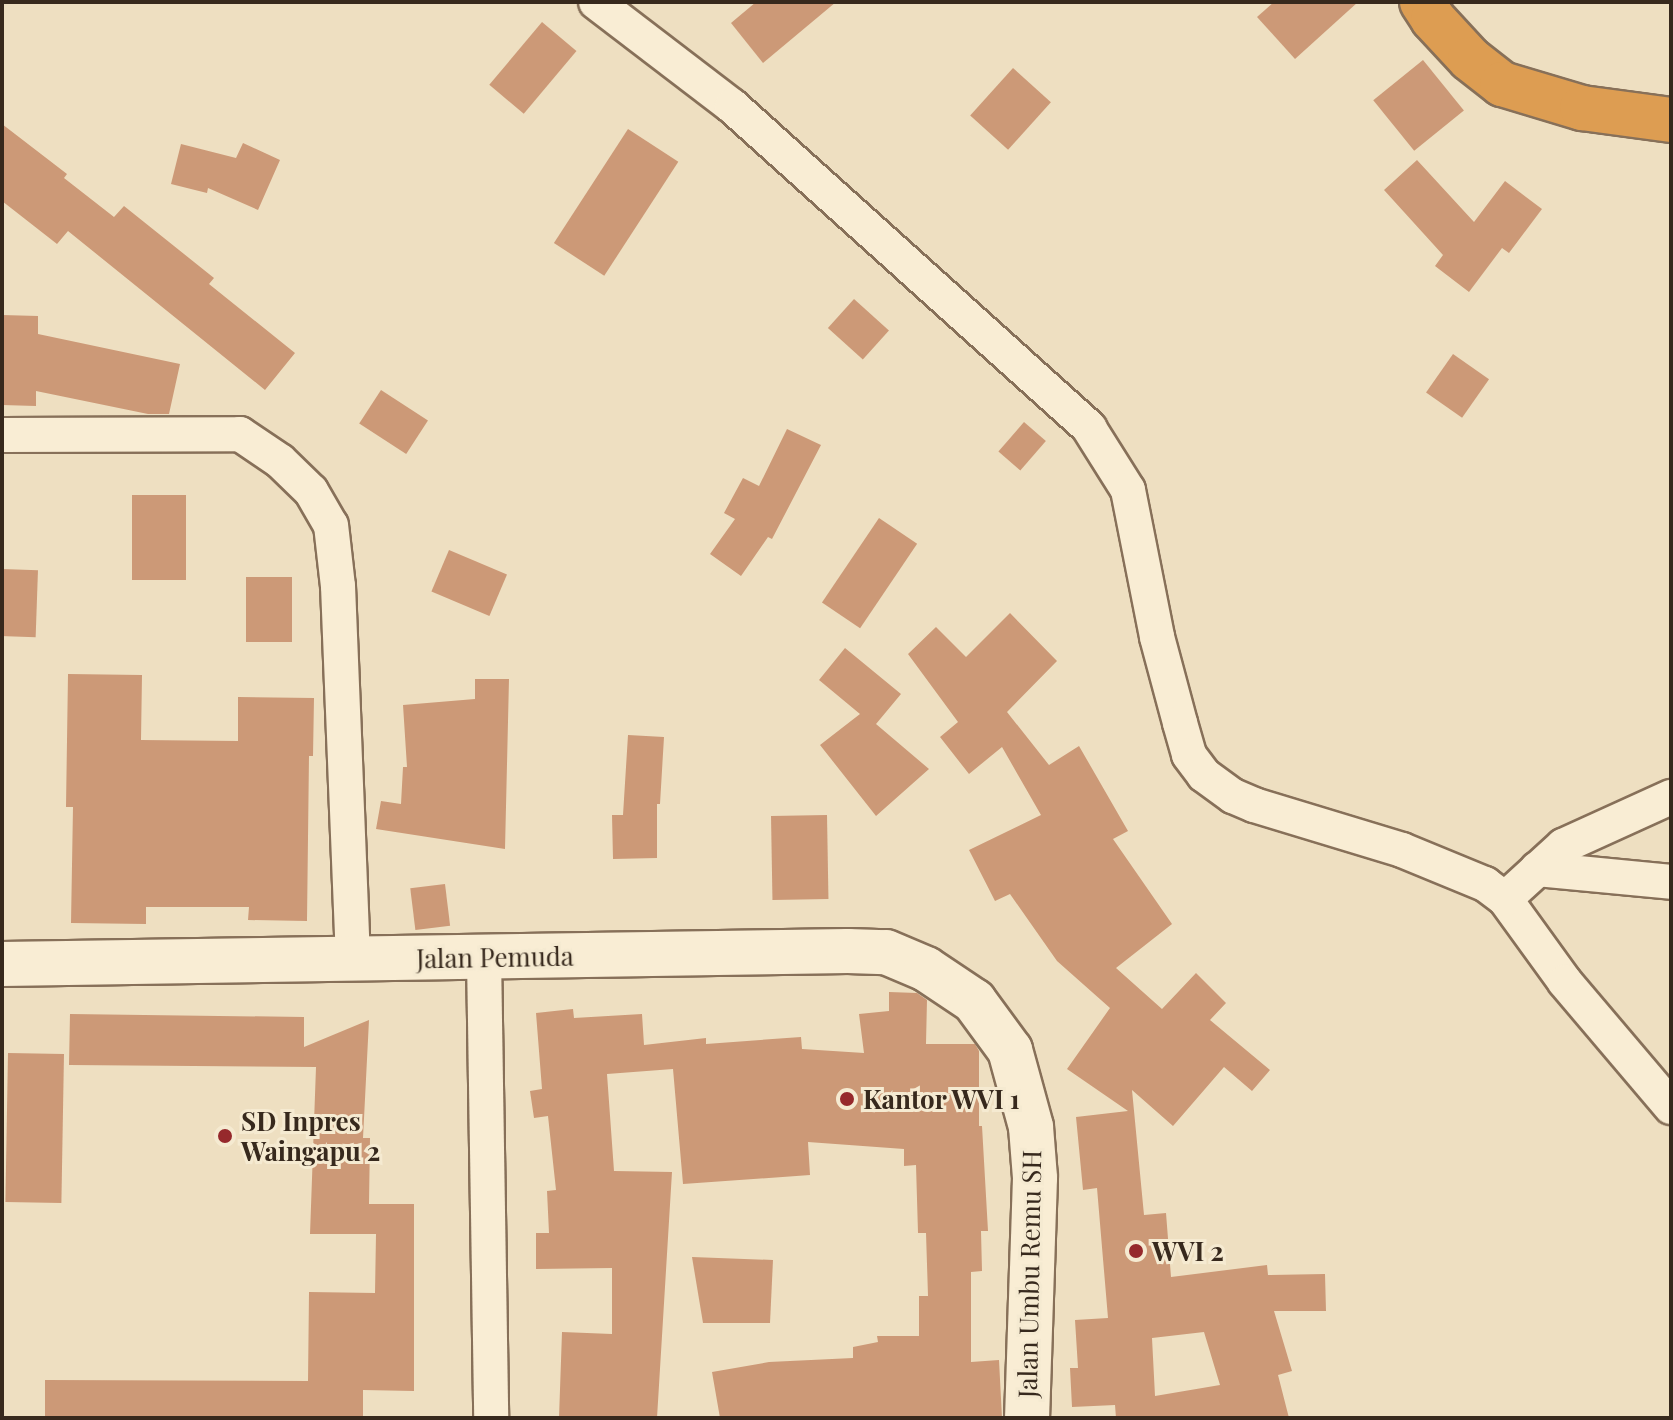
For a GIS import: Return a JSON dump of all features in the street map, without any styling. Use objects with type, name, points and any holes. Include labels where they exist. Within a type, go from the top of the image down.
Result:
[{"type":"highway","points":[[1422,2],[1433,19],[1470,59],[1502,84],[1582,108],[1671,120]]},
{"type":"street","points":[[596,2],[732,106],[1089,428],[1128,490],[1157,637],[1189,755],[1204,775],[1233,796],[1254,805],[1428,860],[1485,884],[1505,899],[1565,982],[1671,1107]]},
{"type":"street","points":[[2,435],[240,434],[280,461],[311,491],[331,525],[338,586],[353,959]]},
{"type":"street","points":[[1505,899],[1563,846],[1671,797]]},
{"type":"street","points":[[1537,869],[1671,882]]},
{"type":"street","name":"Jalan Pemuda","points":[[2,964],[886,952],[926,969],[974,1001]]},
{"type":"street","points":[[484,957],[491,1418]]},
{"type":"street","name":"Jalan Umbu Remu SH","points":[[974,1001],[1010,1050],[1031,1127],[1035,1207],[1027,1418]]},
{"type":"building","points":[[756,2],[836,2],[763,63],[731,23]]},
{"type":"building","points":[[1274,2],[1358,2],[1295,59],[1257,17]]},
{"type":"building","points":[[542,22],[576,51],[524,114],[489,85]]},
{"type":"building","points":[[1423,60],[1464,111],[1414,151],[1373,100]]},
{"type":"building","points":[[1013,68],[1051,102],[1008,150],[970,116]]},
{"type":"building","points":[[2,124],[67,174],[64,178],[114,217],[124,206],[214,278],[209,284],[295,353],[265,390],[68,231],[57,244],[2,201]]},
{"type":"building","points":[[628,129],[678,162],[604,276],[554,243]]},
{"type":"building","points":[[243,143],[280,160],[258,210],[208,188],[207,193],[171,184],[181,144],[236,158]]},
{"type":"building","points":[[1417,160],[1474,222],[1505,181],[1542,209],[1509,253],[1502,248],[1469,292],[1435,266],[1443,255],[1384,190]]},
{"type":"building","points":[[854,299],[889,330],[863,359],[828,328]]},
{"type":"building","points":[[2,315],[38,316],[38,334],[180,364],[169,414],[148,414],[36,391],[36,406],[2,405]]},
{"type":"building","points":[[1453,354],[1489,379],[1462,418],[1426,393]]},
{"type":"building","points":[[381,390],[428,420],[406,454],[359,424]]},
{"type":"building","points":[[1024,422],[1046,441],[1020,470],[998,451]]},
{"type":"building","points":[[787,429],[821,445],[772,539],[768,537],[741,576],[710,554],[735,519],[724,513],[743,478],[759,486]]},
{"type":"building","points":[[132,495],[186,495],[186,580],[132,580]]},
{"type":"building","points":[[879,518],[917,544],[860,628],[822,603]]},
{"type":"building","points":[[449,550],[507,575],[489,616],[431,591]]},
{"type":"building","points":[[2,569],[38,570],[36,637],[2,636]]},
{"type":"building","points":[[246,577],[292,577],[292,642],[246,642]]},
{"type":"building","points":[[1010,613],[1057,661],[1007,712],[1049,765],[1079,746],[1128,831],[1113,839],[1172,924],[1116,968],[1162,1009],[1196,973],[1226,1003],[1210,1020],[1270,1070],[1252,1091],[1224,1067],[1173,1126],[1132,1090],[1144,1215],[1166,1213],[1171,1277],[1267,1265],[1268,1275],[1325,1274],[1326,1311],[1274,1311],[1292,1371],[1278,1375],[1289,1418],[1116,1418],[1115,1405],[1072,1407],[1070,1368],[1078,1368],[1075,1320],[1108,1318],[1097,1188],[1083,1190],[1076,1117],[1128,1111],[1067,1069],[1110,1008],[1057,961],[1010,894],[995,901],[969,850],[1041,815],[1002,747],[969,774],[940,737],[958,722],[908,654],[936,627],[966,657]],"holes":[[[1204,1332],[1220,1385],[1155,1396],[1152,1338]]]},
{"type":"building","points":[[845,648],[901,694],[876,724],[929,769],[876,816],[820,745],[860,714],[819,680]]},
{"type":"building","points":[[68,674],[142,675],[141,740],[238,741],[238,697],[314,698],[313,756],[309,756],[307,921],[248,920],[249,907],[146,907],[146,924],[71,923],[73,807],[66,807]]},
{"type":"building","points":[[475,679],[509,679],[505,849],[376,829],[381,801],[401,804],[403,767],[407,767],[403,705],[475,699]]},
{"type":"building","points":[[628,735],[664,737],[660,804],[657,804],[657,858],[613,859],[612,815],[623,815]]},
{"type":"building","points":[[827,815],[828,899],[772,900],[771,816]]},
{"type":"building","points":[[445,884],[450,926],[415,930],[410,888]]},
{"type":"building","points":[[889,992],[917,993],[927,1000],[926,1044],[975,1044],[979,1051],[979,1126],[982,1126],[988,1231],[981,1231],[982,1271],[971,1272],[971,1362],[999,1360],[1002,1418],[720,1418],[712,1372],[769,1362],[853,1358],[853,1347],[878,1342],[877,1336],[919,1336],[919,1296],[928,1296],[926,1233],[918,1233],[916,1165],[904,1166],[904,1149],[808,1142],[810,1175],[683,1184],[673,1069],[607,1074],[614,1171],[672,1172],[657,1418],[559,1418],[562,1332],[612,1334],[612,1268],[536,1269],[536,1233],[549,1233],[547,1191],[556,1190],[548,1116],[534,1118],[530,1091],[542,1089],[536,1013],[573,1009],[574,1018],[642,1014],[644,1045],[706,1038],[706,1044],[801,1037],[802,1049],[864,1053],[859,1014],[889,1011]]},
{"type":"building","points":[[70,1014],[304,1017],[304,1047],[369,1020],[363,1138],[370,1138],[369,1204],[414,1204],[414,1391],[363,1390],[363,1418],[45,1418],[45,1380],[308,1381],[309,1292],[375,1293],[376,1234],[310,1234],[316,1067],[69,1065]]},
{"type":"building","points":[[8,1053],[64,1054],[61,1203],[5,1202]]},
{"type":"building","points":[[692,1257],[773,1260],[770,1323],[703,1323]]},
{"type":"place","name":"Kantor WVI 1","points":[[847,1099]]},
{"type":"place","name":"SD Inpres Waingapu 2","points":[[225,1136]]},
{"type":"place","name":"WVI 2","points":[[1136,1251]]}]
